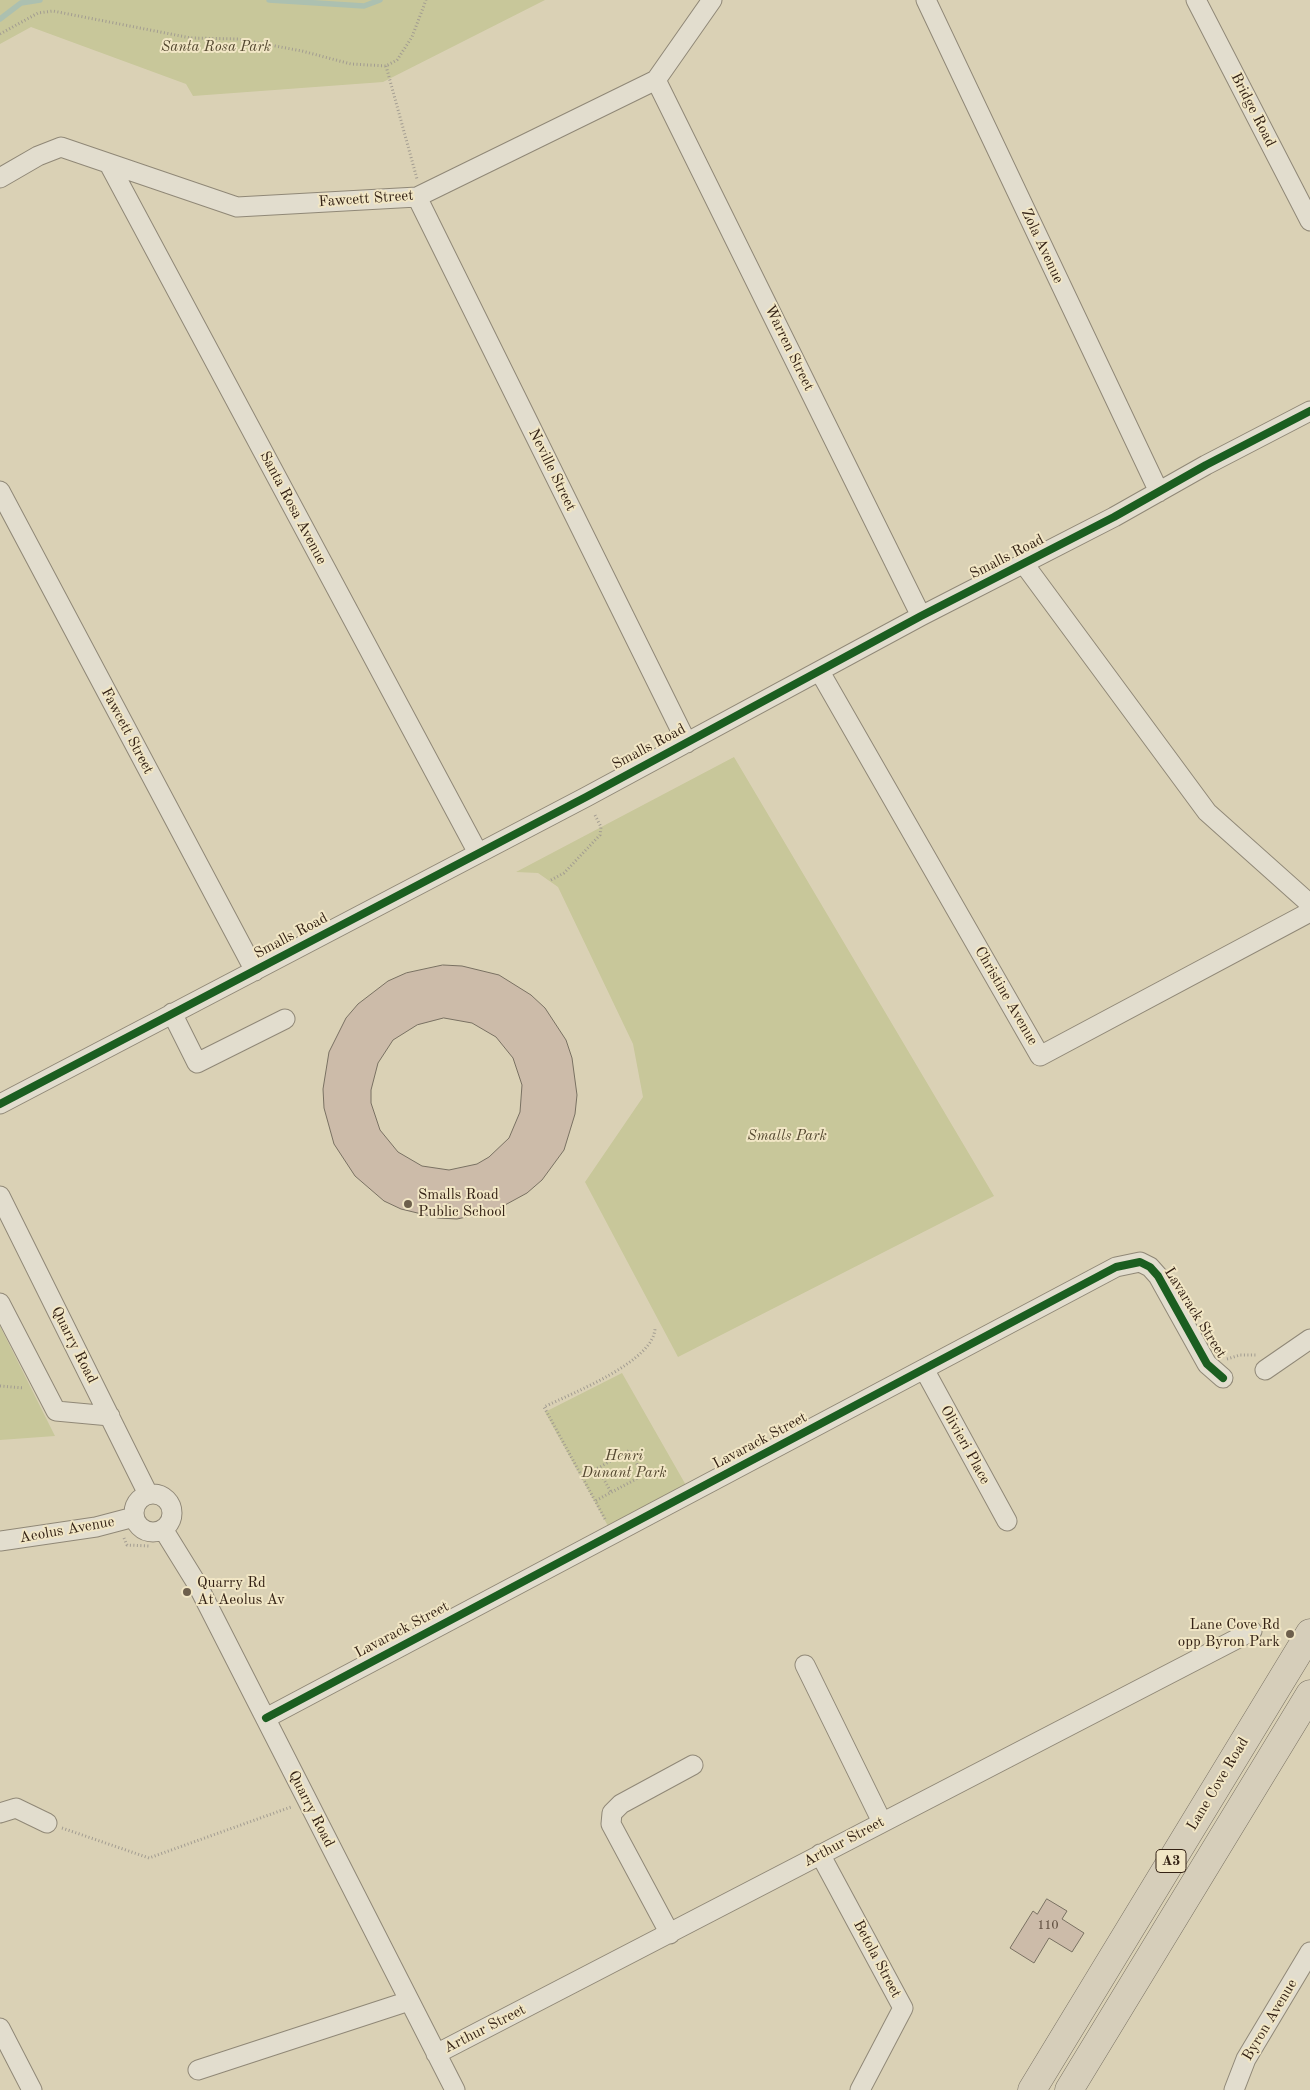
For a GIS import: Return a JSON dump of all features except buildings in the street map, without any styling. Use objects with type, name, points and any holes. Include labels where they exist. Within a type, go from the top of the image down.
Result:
[{"type":"highway","name":"Lane Cove Road","points":[[1032,2090],[1310,1633]]},
{"type":"highway","name":"Lane Cove Road","points":[[1069,2090],[1310,1694]]},
{"type":"street","name":"Fawcett Street","points":[[0,178],[38,156],[62,147],[237,207],[419,196],[656,80],[712,0]]},
{"type":"street","name":"Zola Avenue","points":[[926,0],[1159,492]]},
{"type":"street","name":"Bridge Road","points":[[1196,0],[1310,221]]},
{"type":"street","name":"Warren Street","points":[[656,80],[921,616]]},
{"type":"street","name":"Santa Rosa Avenue","points":[[109,164],[478,853]]},
{"type":"street","name":"Neville Street","points":[[419,196],[687,743]]},
{"type":"street","name":"Smalls Road","points":[[0,1104],[586,797],[921,616],[1024,564],[1310,412]]},
{"type":"street","name":"Fawcett Street","points":[[0,491],[255,971]]},
{"type":"street","points":[[1024,564],[1208,812],[1310,904]]},
{"type":"street","name":"Christine Avenue","points":[[820,672],[1040,1056],[1310,912]]},
{"type":"street","points":[[172,1013],[197,1063],[285,1019]]},
{"type":"street","name":"Quarry Road","points":[[0,1196],[148,1494]]},
{"type":"street","name":"Lavarack Street","points":[[266,1718],[1116,1267],[1140,1262],[1150,1267],[1158,1276],[1207,1364],[1223,1378]]},
{"type":"street","points":[[0,1303],[56,1411],[110,1416]]},
{"type":"street","points":[[1273,1364],[1310,1339]]},
{"type":"street","name":"Olivieri Place","points":[[924,1369],[1007,1521]]},
{"type":"street","points":[[148,1494],[161,1495],[171,1505],[172,1518],[163,1529],[154,1532],[138,1525],[134,1517],[136,1503],[148,1494]]},
{"type":"street","name":"Aeolus Avenue","points":[[0,1541],[96,1527],[134,1517]]},
{"type":"street","name":"Quarry Road","points":[[163,1529],[196,1584],[266,1718],[455,2090]]},
{"type":"street","name":"Arthur Street","points":[[436,2054],[1252,1631]]},
{"type":"street","points":[[805,1665],[882,1822]]},
{"type":"street","points":[[670,1934],[611,1824],[612,1813],[621,1804],[694,1765]]},
{"type":"street","points":[[0,1813],[16,1808],[47,1823]]},
{"type":"street","name":"Betola Street","points":[[820,1854],[903,2008],[860,2090]]},
{"type":"street","name":"Byron Avenue","points":[[1234,2090],[1246,2059],[1310,1952]]},
{"type":"street","points":[[198,2070],[409,2001]]},
{"type":"street","points":[[0,2028],[32,2090]]},
{"type":"path","points":[[0,34],[38,13],[53,11],[191,38],[238,39],[302,51],[351,64],[386,66],[397,60],[412,37],[426,0]]},
{"type":"path","points":[[386,66],[419,196]]},
{"type":"path","points":[[551,880],[564,873],[600,835],[600,828],[586,797]]},
{"type":"path","points":[[614,1535],[544,1408],[629,1364],[656,1337],[655,1327]]},
{"type":"path","points":[[1207,1364],[1240,1355],[1273,1364]]},
{"type":"path","points":[[0,1386],[18,1389],[41,1384]]},
{"type":"path","points":[[582,1477],[630,1450],[640,1475],[595,1501]]},
{"type":"path","points":[[598,1469],[611,1492]]},
{"type":"path","points":[[124,1538],[127,1545],[149,1546]]},
{"type":"path","points":[[47,1823],[149,1858],[292,1806]]},
{"type":"green space","name":"Santa Rosa Park","points":[[0,0],[545,0],[383,82],[193,96],[186,84],[31,27],[0,44]]},
{"type":"green space","name":"Smalls Park","points":[[734,757],[994,1196],[678,1357],[585,1182],[643,1097],[633,1044],[558,887],[538,873],[516,872]]},
{"type":"green space","points":[[0,1326],[55,1436],[0,1440]]},
{"type":"green space","name":"Henri Dunant Park","points":[[622,1373],[687,1487],[608,1526],[545,1412]]},
{"type":"waterway","points":[[0,19],[21,3],[40,0]]},
{"type":"waterway","points":[[269,0],[364,6],[380,0]]},
{"type":"cycle path","points":[[0,1104],[586,797],[921,616],[1114,517],[1206,465],[1310,411]]},
{"type":"cycle path","points":[[266,1718],[1116,1267],[1140,1262],[1150,1267],[1158,1276],[1207,1364],[1223,1378]]},
{"type":"place","name":"Smalls Road Public School","points":[[408,1204]]},
{"type":"place","name":"Quarry Rd At Aeolus Av","points":[[187,1592]]},
{"type":"place","name":"Lane Cove Rd opp Byron Park","points":[[1290,1634]]}]
